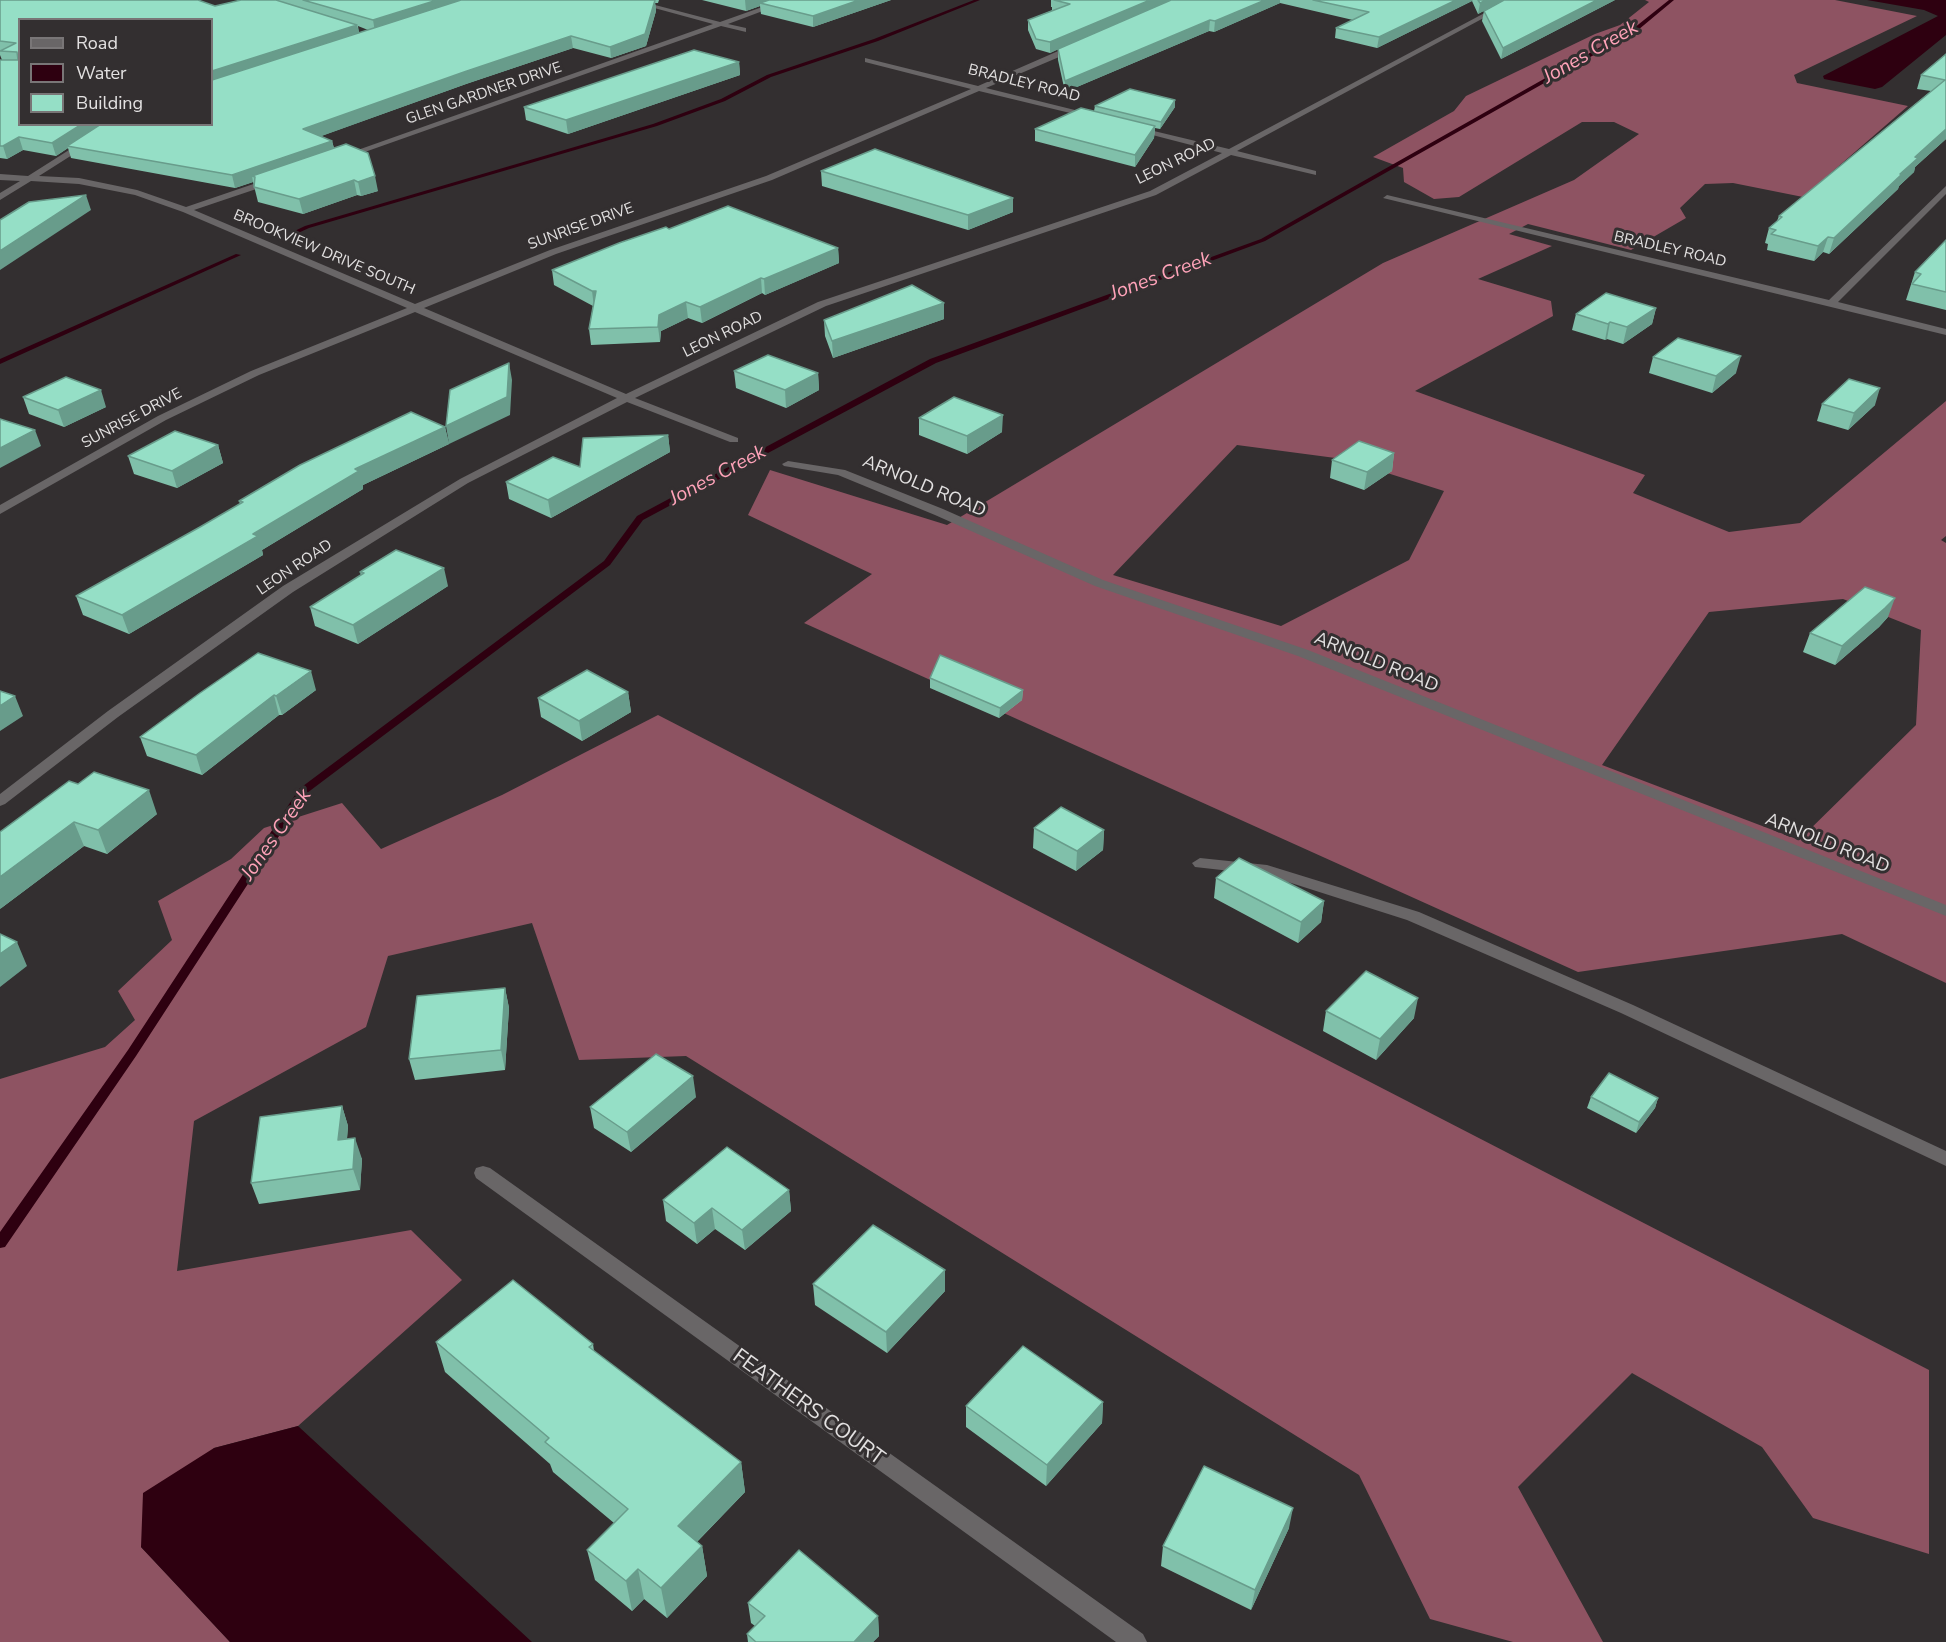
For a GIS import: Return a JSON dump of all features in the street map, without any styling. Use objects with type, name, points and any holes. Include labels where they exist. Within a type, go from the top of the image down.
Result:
[{"type":"street","points":[[628,0],[743,30]]},
{"type":"street","name":"GLEN GARDNER DRIVE","points":[[330,160],[575,77],[719,23],[789,0]]},
{"type":"street","name":"LEON ROAD","points":[[0,801],[112,714],[288,589],[464,481],[626,398],[822,304],[1153,193],[1514,0]]},
{"type":"street","name":"SUNRISE DRIVE","points":[[0,510],[172,413],[255,373],[553,252],[769,178],[1087,42]]},
{"type":"street","name":"BRADLEY ROAD","points":[[868,60],[1105,120]]},
{"type":"street","points":[[0,197],[114,126]]},
{"type":"street","points":[[1128,126],[1313,173]]},
{"type":"street","points":[[186,210],[286,176]]},
{"type":"street","name":"BROOKVIEW DRIVE SOUTH","points":[[0,177],[63,180],[105,186],[137,193],[186,210],[626,398]]},
{"type":"street","points":[[1831,303],[1946,189]]},
{"type":"street","name":"BRADLEY ROAD","points":[[1387,198],[1946,332]]},
{"type":"street","points":[[626,398],[734,440]]},
{"type":"street","name":"ARNOLD ROAD","points":[[788,464],[841,472],[939,512],[1099,583],[1303,653],[1946,911]]},
{"type":"street","points":[[1200,863],[1267,870],[1413,916],[1627,1010],[1946,1159]]},
{"type":"street","name":"FEATHERS COURT","points":[[483,1173],[1135,1642]]},
{"type":"shaded area","points":[[1645,0],[1835,0],[1917,16],[1794,75],[1797,83],[1908,106],[1803,197],[1733,183],[1705,184],[1680,208],[1686,218],[1631,250],[1528,224],[1509,234],[1552,246],[1478,279],[1551,301],[1553,316],[1415,391],[1645,475],[1633,493],[1729,532],[1800,523],[1946,401],[1946,536],[1941,540],[1946,543],[1946,983],[1842,934],[1578,972],[804,623],[872,574],[748,515],[770,470],[947,525],[1383,263],[1574,180],[1639,134],[1614,122],[1582,122],[1459,197],[1434,199],[1404,182],[1403,168],[1373,157],[1454,111],[1466,96],[1595,34],[1620,25],[1649,2]],"holes":[[[1237,445],[1343,459],[1444,491],[1409,560],[1281,626],[1113,575]],[[1843,599],[1921,630],[1916,725],[1799,840],[1602,765],[1709,612]]]},
{"type":"shaded area","points":[[658,715],[1929,1370],[1929,1554],[1813,1518],[1762,1447],[1632,1373],[1518,1487],[1603,1642],[1513,1642],[1430,1619],[1359,1475],[686,1056],[579,1060],[532,923],[388,956],[366,1027],[194,1121],[177,1271],[411,1230],[462,1280],[298,1426],[214,1448],[141,1547],[230,1642],[0,1642],[0,1079],[105,1047],[135,1020],[118,991],[172,940],[158,901],[231,859],[264,828],[342,803],[381,849],[502,795]]},
{"type":"water","points":[[1867,0],[1946,0],[1946,35],[1882,87],[1875,89],[1824,79],[1823,76],[1938,16],[1924,10]]},
{"type":"water","points":[[298,1426],[532,1642],[230,1642],[141,1547],[143,1493],[214,1448]]},
{"type":"building","points":[[0,0],[198,0],[215,6],[241,0],[276,0],[357,25],[213,71],[213,18],[18,18],[18,60],[17,52],[0,51],[16,43],[0,41]]},
{"type":"building","points":[[303,0],[437,0],[373,20]]},
{"type":"building","points":[[461,0],[655,0],[645,34],[610,47],[571,36],[464,72],[303,129],[332,141],[232,175],[67,146],[98,126],[213,126],[213,80]]},
{"type":"building","points":[[769,0],[859,0],[813,16],[760,3]]},
{"type":"building","points":[[1054,0],[1150,0],[1050,42],[1036,39],[1028,20],[1070,4]]},
{"type":"building","points":[[1171,0],[1265,0],[1215,21],[1210,20],[1065,81],[1058,49]]},
{"type":"building","points":[[1313,0],[1456,0],[1379,37],[1336,28],[1369,12]]},
{"type":"building","points":[[1504,0],[1597,0],[1503,48],[1484,11]]},
{"type":"building","points":[[694,50],[739,62],[566,120],[524,107]]},
{"type":"building","points":[[1946,54],[1946,129],[1915,157],[1918,158],[1834,238],[1828,237],[1818,246],[1771,234],[1776,230],[1769,228],[1782,217],[1779,216],[1945,80],[1921,75]]},
{"type":"building","points":[[0,60],[18,60],[18,126],[79,126],[52,143],[19,137],[0,146]]},
{"type":"building","points":[[1130,89],[1175,100],[1161,122],[1095,106]]},
{"type":"building","points":[[1081,108],[1155,126],[1135,155],[1035,129]]},
{"type":"building","points":[[346,144],[368,153],[375,176],[358,182],[354,180],[299,199],[254,187],[255,177],[252,176]]},
{"type":"building","points":[[875,149],[1013,198],[968,215],[821,171]]},
{"type":"building","points":[[86,195],[0,251],[0,220],[29,202]]},
{"type":"building","points":[[728,206],[838,248],[764,279],[761,278],[700,307],[686,302],[659,315],[658,327],[589,329],[596,291],[552,270],[619,243],[666,227],[669,229]]},
{"type":"building","points":[[1946,240],[1946,292],[1912,284],[1921,274],[1915,272]]},
{"type":"building","points":[[912,285],[944,303],[832,341],[824,320]]},
{"type":"building","points":[[1606,293],[1656,308],[1627,327],[1576,314]]},
{"type":"building","points":[[1678,338],[1741,356],[1716,376],[1653,357]]},
{"type":"building","points":[[768,355],[818,373],[785,390],[734,371]]},
{"type":"building","points":[[509,363],[507,397],[446,426],[450,390]]},
{"type":"building","points":[[66,377],[101,390],[58,410],[23,397]]},
{"type":"building","points":[[1849,379],[1880,388],[1854,413],[1822,404]]},
{"type":"building","points":[[954,397],[1003,415],[967,436],[919,418]]},
{"type":"building","points":[[411,412],[445,427],[355,469],[359,471],[253,534],[258,536],[122,615],[76,596],[243,502],[239,501],[300,465]]},
{"type":"building","points":[[0,419],[35,430],[0,448]]},
{"type":"building","points":[[175,431],[218,445],[172,471],[128,456]]},
{"type":"building","points":[[668,435],[548,500],[506,482],[553,457],[580,467],[583,438]]},
{"type":"building","points":[[1359,441],[1394,453],[1367,472],[1332,460]]},
{"type":"building","points":[[396,550],[444,568],[353,625],[310,607],[364,573],[360,572]]},
{"type":"building","points":[[1865,587],[1895,598],[1842,646],[1810,633]]},
{"type":"building","points":[[258,653],[311,671],[276,696],[274,695],[196,755],[140,737],[200,693]]},
{"type":"building","points":[[940,655],[1023,690],[1000,708],[930,678]]},
{"type":"building","points":[[587,670],[628,692],[579,721],[538,698]]},
{"type":"building","points":[[0,691],[15,696],[0,706]]},
{"type":"building","points":[[94,772],[149,790],[98,830],[74,822],[0,877],[0,832],[69,781],[78,784]]},
{"type":"building","points":[[1061,807],[1104,830],[1077,851],[1034,828]]},
{"type":"building","points":[[1239,858],[1324,901],[1301,922],[1216,878]]},
{"type":"building","points":[[0,934],[17,942],[0,954]]},
{"type":"building","points":[[1366,971],[1418,998],[1380,1039],[1326,1011]]},
{"type":"building","points":[[505,988],[501,1050],[409,1059],[417,996]]},
{"type":"building","points":[[656,1054],[693,1076],[627,1132],[590,1107]]},
{"type":"building","points":[[1609,1073],[1658,1098],[1639,1122],[1591,1097]]},
{"type":"building","points":[[342,1106],[338,1140],[355,1138],[353,1169],[251,1183],[260,1117]]},
{"type":"building","points":[[727,1147],[789,1190],[742,1230],[712,1208],[694,1223],[663,1200]]},
{"type":"building","points":[[873,1225],[945,1270],[886,1332],[813,1284]]},
{"type":"building","points":[[513,1280],[593,1344],[589,1347],[741,1462],[678,1526],[702,1546],[661,1588],[638,1569],[626,1581],[587,1550],[628,1509],[545,1442],[549,1438],[436,1342]]},
{"type":"building","points":[[1023,1346],[1103,1402],[1047,1465],[966,1406]]},
{"type":"building","points":[[1204,1466],[1293,1508],[1255,1590],[1163,1546]]},
{"type":"building","points":[[799,1550],[878,1616],[854,1642],[756,1642],[747,1634],[765,1616],[748,1603]]},
{"type":"waterway","points":[[285,237],[307,227],[655,125],[723,100],[769,76],[876,40],[978,0]]},
{"type":"waterway","name":"Jones Creek","points":[[0,1243],[132,1053],[303,791],[607,563],[640,518],[933,361],[1263,240],[1636,29],[1672,0]]},
{"type":"waterway","points":[[0,362],[238,255]]}]
